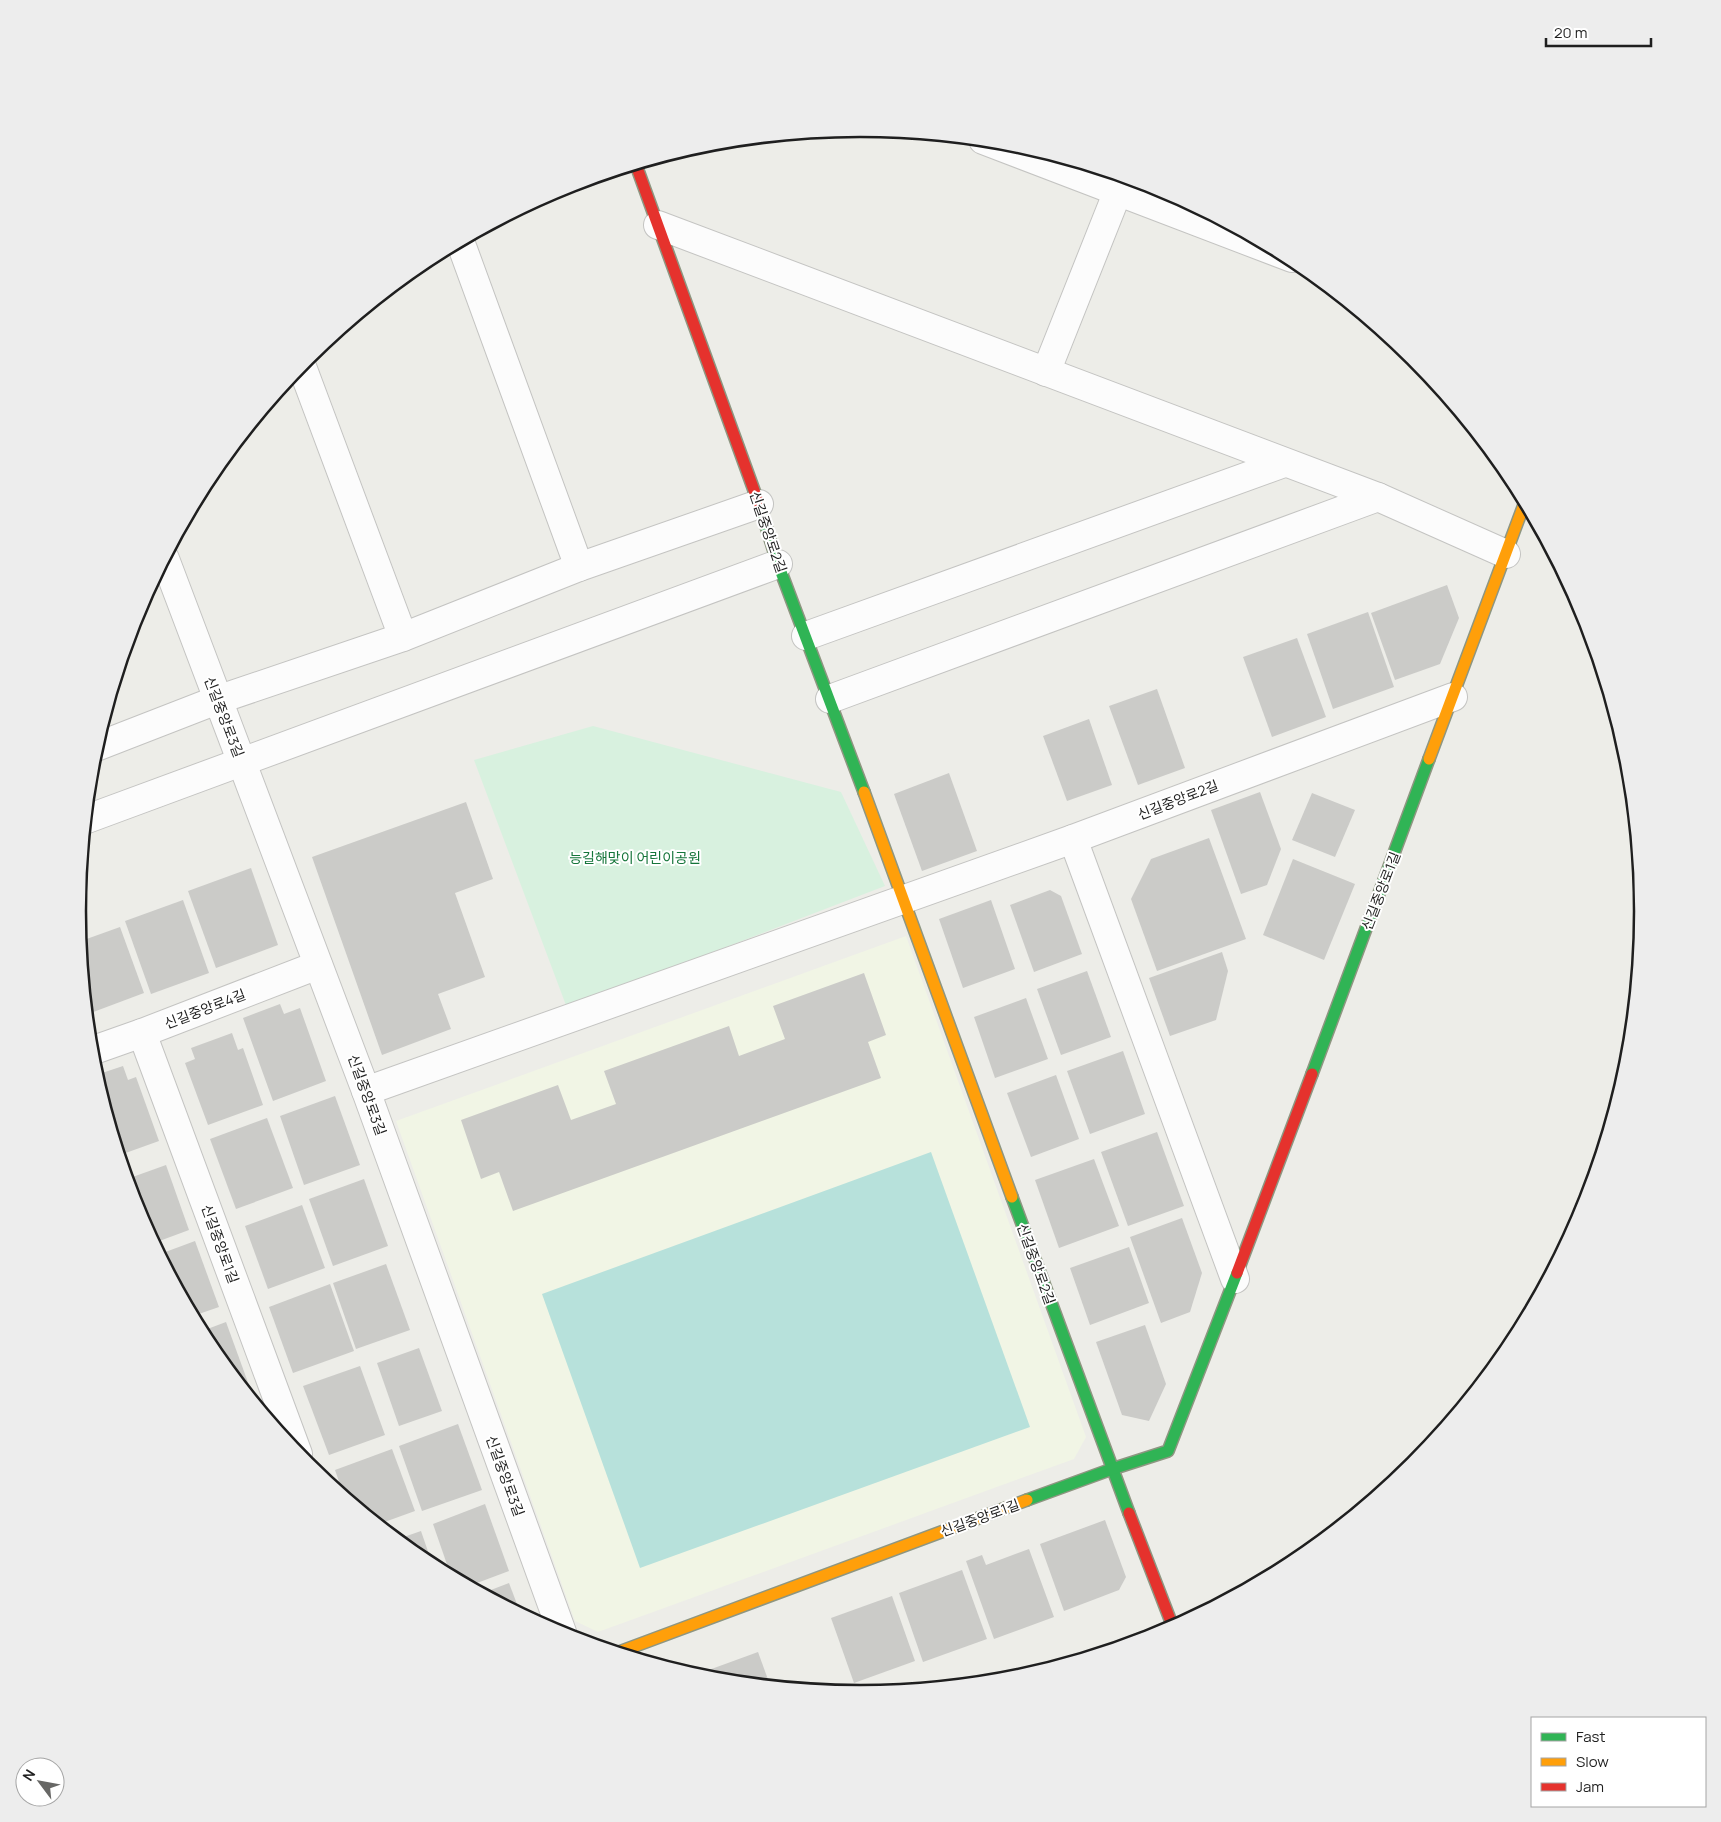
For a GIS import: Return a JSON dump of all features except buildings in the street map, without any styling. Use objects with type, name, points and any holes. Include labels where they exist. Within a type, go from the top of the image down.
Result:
[{"type":"street","points":[[1019,154],[1252,243]]},
{"type":"street","name":"신길중앙로2길","points":[[638,170],[759,504],[778,564],[830,699],[902,900],[1112,1469],[1170,1620]]},
{"type":"street","points":[[1046,372],[1118,191]]},
{"type":"street","points":[[658,225],[1378,497],[1506,554]]},
{"type":"street","points":[[462,247],[579,567]]},
{"type":"street","points":[[305,372],[403,637]]},
{"type":"street","points":[[806,636],[1284,463]]},
{"type":"street","points":[[830,699],[1378,497]]},
{"type":"street","points":[[105,744],[218,700],[403,637],[579,567],[759,504]]},
{"type":"street","name":"신길중앙로1길","points":[[628,1649],[1112,1469],[1168,1451],[1235,1279],[1522,510]]},
{"type":"street","points":[[92,817],[778,564]]},
{"type":"street","name":"신길중앙로3길","points":[[168,566],[366,1091],[558,1623]]},
{"type":"street","name":"신길중앙로2길","points":[[902,900],[1073,839],[1453,697]]},
{"type":"street","points":[[1073,839],[1235,1279]]},
{"type":"street","points":[[366,1091],[902,900]]},
{"type":"street","name":"신길중앙로4길","points":[[99,1048],[318,965]]},
{"type":"street","name":"신길중앙로1길","points":[[142,1033],[291,1435]]},
{"type":"shaded area","points":[[906,936],[1086,1437],[1074,1459],[598,1632],[575,1621],[396,1121]]},
{"type":"shaded area","points":[[931,1152],[1030,1427],[640,1568],[542,1294]]},
{"type":"green space","name":"능길해맞이 어린이공원","points":[[593,726],[841,792],[885,886],[567,1008],[474,760]]},
{"type":"traffic: fast","points":[[759,504],[778,564],[864,792]]},
{"type":"traffic: fast","points":[[1312,1074],[1429,759]]},
{"type":"traffic: fast","points":[[1012,1197],[1129,1513]]},
{"type":"traffic: fast","points":[[1027,1500],[1168,1451],[1237,1273]]},
{"type":"traffic: slow","points":[[1429,759],[1522,510]]},
{"type":"traffic: slow","points":[[864,792],[1012,1197]]},
{"type":"traffic: slow","points":[[627,1649],[1027,1500]]},
{"type":"traffic: jam","points":[[638,170],[759,504]]},
{"type":"traffic: jam","points":[[1237,1273],[1312,1074]]},
{"type":"traffic: jam","points":[[1129,1513],[1170,1620]]}]
